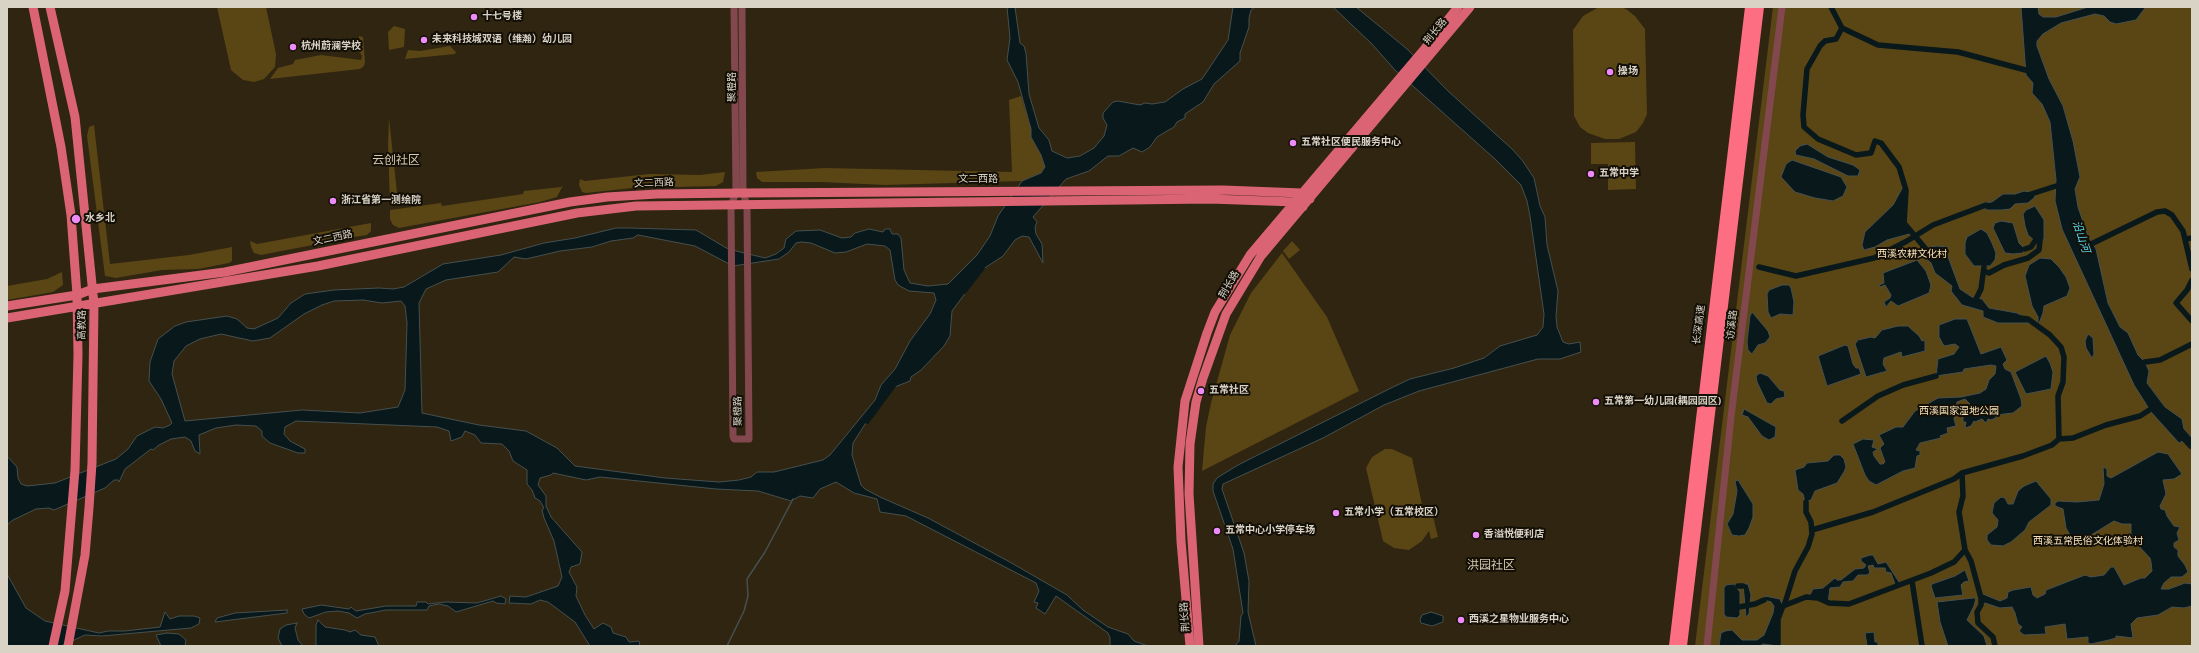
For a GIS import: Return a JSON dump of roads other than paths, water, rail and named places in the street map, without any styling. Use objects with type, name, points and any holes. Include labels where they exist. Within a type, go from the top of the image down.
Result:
[{"type":"highway","name":"长深高速","points":[[1674,646],[1750,7]]},
{"type":"highway","name":"长深高速","points":[[1682,646],[1758,7]]},
{"type":"main road","name":"高教路","points":[[33,7],[61,148],[71,215],[78,355],[75,470],[72,515],[65,591],[53,646]]},
{"type":"main road","name":"高教路","points":[[50,7],[75,117],[94,304],[92,463],[89,508],[85,555],[68,646]]},
{"type":"main road","name":"荆长路","points":[[1425,55],[1458,7]]},
{"type":"main road","name":"荆长路","points":[[1190,646],[1178,493],[1180,443],[1185,401],[1207,333],[1222,300],[1250,255],[1299,204],[1425,55],[1470,7]]},
{"type":"main road","name":"文二西路","points":[[7,306],[76,295],[93,289],[225,272],[570,202],[657,194],[1223,190],[1306,196]]},
{"type":"main road","points":[[7,318],[76,308],[318,266],[578,213],[636,206],[1069,202],[1210,199],[1299,204]]},
{"type":"main road","name":"荆长路","points":[[1199,646],[1189,494],[1190,444],[1196,402],[1226,314],[1261,256],[1299,204]]},
{"type":"street","name":"聚橙路","points":[[734,7],[740,193],[746,205],[749,439],[734,439],[733,436],[731,205],[740,193],[742,7]]},
{"type":"street","name":"访溪路","points":[[1707,646],[1732,417],[1782,7]]},
{"type":"water","points":[[1007,7],[1015,7],[1020,43],[1024,46],[1026,53],[1029,94],[1039,128],[1049,140],[1052,151],[1067,158],[1080,156],[1094,148],[1104,136],[1107,125],[1103,118],[1103,113],[1113,102],[1118,101],[1140,105],[1145,103],[1152,104],[1165,102],[1183,89],[1202,79],[1228,40],[1233,7],[1255,7],[1251,10],[1249,27],[1240,53],[1240,61],[1214,84],[1203,102],[1185,114],[1185,118],[1177,122],[1174,127],[1157,137],[1150,147],[1142,152],[1133,148],[1119,156],[1108,156],[1089,171],[1066,179],[1033,217],[1037,222],[1035,227],[1036,234],[1042,244],[1043,263],[1029,237],[1022,236],[1015,240],[1003,256],[974,275],[969,282],[964,295],[952,311],[950,336],[944,346],[921,370],[911,377],[910,381],[887,390],[853,443],[852,455],[861,485],[865,489],[928,518],[1008,561],[1067,595],[1083,610],[1108,627],[1128,634],[1134,641],[1148,646],[1110,646],[1110,638],[1108,633],[1056,596],[1045,614],[1036,608],[1038,603],[1034,602],[1039,591],[1036,583],[906,516],[880,512],[877,499],[854,493],[836,482],[820,489],[813,498],[800,496],[791,501],[758,491],[716,489],[600,477],[586,480],[553,473],[540,478],[538,485],[546,496],[546,506],[551,517],[582,552],[580,564],[571,567],[569,572],[577,587],[576,596],[585,615],[594,629],[603,623],[611,627],[613,633],[626,637],[629,642],[639,641],[640,646],[590,646],[575,622],[548,602],[540,600],[531,604],[509,603],[510,596],[526,597],[558,586],[562,577],[554,541],[544,518],[542,510],[544,508],[540,501],[535,498],[532,490],[527,484],[527,470],[513,461],[509,451],[502,444],[481,443],[475,435],[465,431],[462,437],[451,441],[449,431],[437,427],[296,421],[285,427],[284,434],[290,441],[305,449],[305,453],[298,453],[270,443],[262,436],[262,431],[256,426],[236,425],[216,428],[199,435],[200,454],[195,451],[191,441],[185,437],[171,439],[153,450],[151,449],[125,469],[119,482],[118,480],[114,480],[105,488],[54,510],[49,508],[36,509],[13,520],[7,525],[7,456],[17,467],[18,478],[21,484],[27,486],[55,483],[116,459],[128,449],[137,436],[155,427],[163,428],[172,423],[161,399],[149,381],[150,362],[158,339],[175,326],[186,322],[227,316],[237,319],[247,328],[254,329],[278,318],[291,303],[305,294],[334,290],[379,288],[393,289],[404,287],[443,264],[501,255],[544,243],[575,238],[616,228],[696,230],[728,249],[765,258],[776,254],[784,248],[786,239],[796,231],[820,230],[842,238],[851,237],[855,233],[869,229],[883,232],[885,229],[890,229],[892,234],[898,234],[901,238],[904,270],[910,283],[928,286],[948,284],[977,255],[990,236],[998,216],[1022,181],[1041,173],[1045,167],[1041,155],[1031,137],[1031,129],[1018,82],[1007,60],[1010,38]],"holes":[[[638,235],[695,246],[733,266],[779,259],[789,252],[796,243],[801,242],[811,243],[835,253],[846,252],[867,244],[885,246],[890,250],[895,280],[898,285],[909,291],[934,293],[936,300],[930,314],[910,341],[895,369],[881,385],[875,400],[830,455],[823,460],[774,472],[757,472],[751,477],[739,480],[719,482],[665,478],[575,466],[557,448],[526,431],[479,425],[422,413],[419,303],[426,289],[446,280],[498,272],[514,257],[526,259],[560,251],[592,247],[611,241],[633,238]],[[363,300],[382,303],[401,301],[405,306],[407,323],[405,390],[398,407],[360,413],[302,410],[185,421],[172,374],[174,361],[186,346],[200,339],[221,334],[253,341],[270,338],[304,314],[322,305],[334,301]]]},
{"type":"water","points":[[1333,7],[1356,7],[1407,49],[1448,91],[1512,149],[1522,160],[1534,178],[1540,206],[1545,217],[1547,245],[1558,291],[1556,316],[1557,327],[1563,342],[1569,344],[1580,342],[1581,352],[1560,359],[1538,359],[1419,391],[1384,405],[1323,438],[1223,484],[1222,489],[1244,553],[1249,581],[1248,612],[1256,646],[1235,646],[1239,641],[1241,616],[1243,613],[1233,549],[1213,491],[1213,484],[1217,478],[1238,465],[1410,379],[1454,368],[1484,358],[1500,346],[1537,335],[1543,327],[1544,314],[1530,216],[1527,201],[1521,185],[1495,159],[1395,70],[1372,44]]},
{"type":"water","points":[[2021,7],[2038,7],[2039,14],[2043,17],[2056,17],[2088,7],[2149,7],[2145,8],[2136,20],[2116,24],[2110,22],[2104,16],[2095,14],[2061,23],[2043,34],[2037,41],[2037,46],[2049,79],[2063,106],[2073,141],[2080,177],[2075,189],[2078,207],[2088,236],[2096,249],[2108,303],[2120,327],[2128,333],[2138,355],[2145,362],[2149,371],[2147,383],[2165,407],[2182,419],[2184,429],[2191,437],[2179,443],[2151,412],[2134,385],[2062,229],[2055,201],[2056,180],[2050,122],[2042,104],[2032,93],[2033,83],[2026,75]]},
{"type":"water","points":[[1807,144],[1828,157],[1853,165],[1860,170],[1858,176],[1848,176],[1814,159],[1796,155],[1795,151],[1800,146]]},
{"type":"water","points":[[1792,160],[1841,177],[1847,187],[1843,196],[1833,201],[1815,198],[1795,192],[1781,177],[1786,164]]},
{"type":"water","points":[[1904,185],[1904,223],[1913,233],[1887,240],[1875,247],[1864,250],[1862,245],[1865,232],[1893,205]]},
{"type":"water","points":[[2024,191],[2034,193],[2035,197],[2028,203],[2015,204],[2010,209],[2002,210],[1987,210],[1981,206],[1982,203],[1992,202],[2003,194],[2015,194]]},
{"type":"water","points":[[2035,206],[2044,220],[2044,240],[2035,241],[2028,235],[2025,226],[2023,214],[2026,210]]},
{"type":"water","points":[[2001,221],[2013,223],[2019,243],[2025,249],[2023,253],[2005,253],[1993,228],[1995,223]]},
{"type":"water","points":[[1981,229],[1987,233],[1996,253],[1995,260],[1990,266],[1974,266],[1965,254],[1965,243],[1967,237]]},
{"type":"water","points":[[1936,246],[1948,247],[1947,254],[1960,289],[1972,297],[1982,299],[1989,308],[2017,313],[2028,319],[2028,323],[1998,323],[1983,317],[1983,311],[1962,305],[1951,291],[1952,286],[1935,273],[1931,263],[1923,256],[1926,248]]},
{"type":"water","points":[[2040,258],[2051,259],[2059,267],[2066,277],[2070,288],[2067,296],[2044,306],[2038,326],[2038,317],[2032,306],[2025,276],[2029,265]]},
{"type":"water","points":[[1917,260],[1926,271],[1931,285],[1929,293],[1898,306],[1891,301],[1886,307],[1884,302],[1890,298],[1891,295],[1885,285],[1880,287],[1879,285],[1884,283],[1883,273]]},
{"type":"water","points":[[1782,285],[1789,285],[1791,288],[1794,302],[1793,315],[1780,314],[1771,318],[1768,312],[1767,294],[1769,290]]},
{"type":"water","points":[[1752,312],[1768,331],[1770,337],[1765,343],[1758,345],[1752,354],[1748,350],[1747,342],[1750,316]]},
{"type":"water","points":[[1955,319],[1967,319],[1981,354],[2001,347],[2007,360],[2003,364],[2005,369],[2011,372],[2021,399],[2022,406],[2013,413],[1996,415],[1996,418],[1991,420],[1988,419],[1986,423],[1982,419],[1975,422],[1974,421],[1971,426],[1965,428],[1966,422],[1963,422],[1963,417],[1970,404],[1965,399],[1957,402],[1954,419],[1956,426],[1947,428],[1948,433],[1940,436],[1941,438],[1920,443],[1916,450],[1920,451],[1920,455],[1917,456],[1915,468],[1903,471],[1876,485],[1869,481],[1865,475],[1853,444],[1863,439],[1874,440],[1872,447],[1878,449],[1873,452],[1874,456],[1880,464],[1883,464],[1885,462],[1880,448],[1884,444],[1879,435],[1896,427],[1903,427],[1915,411],[1938,398],[1961,397],[1980,393],[1986,389],[1989,380],[1995,374],[1996,366],[1991,365],[1964,369],[1963,372],[1936,376],[1938,359],[1954,354],[1959,347],[1955,344],[1944,346],[1939,337],[1939,325]]},
{"type":"water","points":[[1898,326],[1908,326],[1919,336],[1922,341],[1925,340],[1925,351],[1902,357],[1901,352],[1884,358],[1883,364],[1887,371],[1866,377],[1855,344],[1858,340],[1871,337],[1875,338],[1882,330]]},
{"type":"water","points":[[2088,334],[2093,338],[2094,354],[2092,358],[2086,348],[2085,341]]},
{"type":"water","points":[[1845,345],[1848,346],[1853,364],[1856,368],[1859,368],[1861,374],[1827,386],[1818,356]]},
{"type":"water","points":[[2046,356],[2053,372],[2051,389],[2026,394],[2015,372]]},
{"type":"water","points":[[1760,373],[1768,376],[1780,390],[1784,391],[1785,397],[1776,399],[1771,404],[1767,403],[1757,382],[1756,376]]},
{"type":"water","points":[[1744,409],[1776,427],[1775,437],[1769,440],[1762,436],[1748,417],[1742,415]]},
{"type":"water","points":[[2158,452],[2168,454],[2182,474],[2174,479],[2163,480],[2166,494],[2160,506],[2161,509],[2165,510],[2174,526],[2180,527],[2177,533],[2179,540],[2174,543],[2174,547],[2178,550],[2178,556],[2188,572],[2182,577],[2171,577],[2164,583],[2161,589],[2169,589],[2185,583],[2192,584],[2192,606],[2184,608],[2172,607],[2158,615],[2137,618],[2131,624],[2133,638],[2116,636],[2116,638],[2091,644],[2088,643],[2088,637],[2067,639],[2065,624],[2045,627],[2046,634],[2024,635],[2019,631],[2022,627],[2018,624],[2012,607],[2000,608],[1985,603],[1981,605],[1978,592],[2000,601],[2007,598],[2008,592],[2031,587],[2033,595],[2037,598],[2045,594],[2046,590],[2085,575],[2091,577],[2104,575],[2111,567],[2114,567],[2124,585],[2141,578],[2145,578],[2152,571],[2150,558],[2135,542],[2131,534],[2131,524],[2122,524],[2114,521],[2078,543],[2074,542],[2066,528],[2063,509],[2055,506],[2055,503],[2058,501],[2077,502],[2099,500],[2104,484],[2103,467],[2107,469],[2107,476],[2111,478]]},
{"type":"water","points":[[1834,455],[1840,455],[1844,459],[1846,467],[1844,472],[1837,483],[1815,491],[1811,500],[1805,502],[1803,494],[1798,490],[1795,470],[1804,467],[1807,463],[1828,461]]},
{"type":"water","points":[[1738,480],[1753,504],[1753,517],[1749,528],[1745,535],[1739,536],[1732,535],[1727,524],[1733,514],[1737,491],[1735,481]]},
{"type":"water","points":[[2036,481],[2051,499],[2051,505],[2029,522],[2025,530],[2011,542],[2003,546],[1991,545],[1987,540],[1987,535],[1997,527],[1998,520],[1992,513],[1994,503],[2001,497],[2005,498],[2008,504],[2013,504],[2018,491],[2024,486]]},
{"type":"water","points":[[1873,555],[1878,564],[1886,562],[1901,585],[1896,587],[1891,573],[1886,572],[1885,568],[1874,568],[1873,565],[1868,566],[1870,573],[1867,575],[1858,575],[1853,581],[1843,582],[1840,587],[1830,588],[1828,603],[1809,597],[1813,589],[1823,588],[1835,578],[1837,580],[1841,580],[1855,569],[1864,568],[1866,565],[1861,561],[1861,558]]},
{"type":"water","points":[[1965,570],[1969,581],[1964,582],[1961,585],[1963,595],[1935,598],[1931,586],[1932,584],[1955,576]]},
{"type":"water","points":[[7,574],[26,608],[45,621],[99,633],[160,627],[165,612],[170,619],[179,616],[194,616],[200,618],[199,624],[191,628],[102,636],[85,635],[61,646],[7,646]]},
{"type":"water","points":[[1734,584],[1740,592],[1740,615],[1737,618],[1726,617],[1724,614],[1724,588],[1726,585]]},
{"type":"water","points":[[1743,584],[1748,584],[1751,595],[1749,614],[1746,617]]},
{"type":"water","points":[[501,596],[506,599],[505,604],[496,603],[493,601],[456,612],[448,606],[439,604],[429,606],[427,610],[386,610],[365,614],[357,618],[349,613],[338,611],[326,612],[309,618],[304,614],[302,609],[321,605],[349,609],[351,607],[356,611],[386,606],[416,606],[417,602],[426,602],[428,604],[446,602],[477,603]]},
{"type":"water","points":[[1765,596],[1780,599],[1783,606],[1778,620],[1778,646],[1763,644],[1760,646],[1719,646],[1721,633],[1725,631],[1732,630],[1742,640],[1757,640],[1764,635],[1773,613],[1774,606],[1771,602],[1764,600]]},
{"type":"water","points":[[1976,598],[1974,606],[1967,620],[1984,636],[1987,646],[1948,646],[1940,622],[1937,602]]},
{"type":"water","points":[[287,610],[287,613],[215,622],[217,618],[235,613]]},
{"type":"water","points":[[1431,612],[1443,616],[1443,622],[1432,626],[1421,623],[1420,620],[1422,615]]},
{"type":"water","points":[[318,620],[325,627],[350,632],[355,630],[361,635],[375,637],[379,646],[316,646],[316,625]]},
{"type":"water","points":[[297,623],[295,628],[298,640],[303,646],[282,646],[278,638],[280,629],[286,625]]},
{"type":"water","points":[[1874,632],[1875,642],[1878,642],[1878,646],[1867,646],[1865,633]]},
{"type":"water","points":[[167,633],[179,634],[186,640],[185,646],[161,646],[156,635]]},
{"type":"waterway","points":[[1831,7],[1842,28],[1878,45],[1958,52],[2033,72]]},
{"type":"waterway","points":[[1842,28],[1836,39],[1825,41],[1820,46],[1807,69],[1803,115],[1804,127],[1818,139],[1856,155],[1871,153],[1875,141],[1881,143],[1899,167],[1906,190],[1904,223],[1930,254]]},
{"type":"waterway","points":[[2028,195],[2056,186]]},
{"type":"waterway","points":[[1759,267],[1796,276],[1874,258],[1907,241],[1933,225],[1986,205]]},
{"type":"waterway","points":[[2087,246],[2157,212],[2165,211],[2172,215],[2183,231],[2192,269]]},
{"type":"waterway","points":[[2185,239],[2192,238]]},
{"type":"waterway","points":[[2025,249],[2031,247],[2035,241]]},
{"type":"waterway","points":[[1984,271],[1989,273],[2004,265],[2028,258],[2039,250],[2040,241]]},
{"type":"waterway","points":[[1975,301],[1981,289],[1984,267]]},
{"type":"waterway","points":[[964,291],[982,268]]},
{"type":"waterway","points":[[2192,280],[2187,290],[2176,303],[2192,321]]},
{"type":"waterway","points":[[1812,530],[1873,512],[1954,479],[1962,473],[2023,456],[2052,445],[2059,439],[2058,396],[2063,382],[2064,357],[2061,347],[2050,335],[2028,319],[2020,318]]},
{"type":"waterway","points":[[2145,362],[2160,360],[2192,344]]},
{"type":"waterway","points":[[1842,421],[1878,396],[1903,385],[1936,376]]},
{"type":"waterway","points":[[867,421],[895,383]]},
{"type":"waterway","points":[[2059,439],[2073,438],[2106,425],[2140,416],[2154,407]]},
{"type":"waterway","name":"沿山河","points":[[2179,431],[2192,445]]},
{"type":"waterway","points":[[1962,473],[1963,496],[1959,512],[1965,550],[1971,561],[1981,598],[1981,605],[1977,612],[1978,623],[1993,637],[1995,646]]},
{"type":"waterway","points":[[727,646],[744,611],[748,596],[747,579],[765,552],[793,499]]},
{"type":"waterway","points":[[1784,606],[1795,571],[1808,547],[1812,534],[1811,522],[1806,512],[1806,502]]},
{"type":"waterway","points":[[1778,646],[1778,619],[1783,606],[1806,597],[1818,598],[1829,603],[1849,604],[1931,573],[1954,562],[1965,550]]},
{"type":"waterway","points":[[1912,581],[1922,646]]},
{"type":"waterway","points":[[1738,586],[1743,586]]},
{"type":"waterway","points":[[1739,607],[1755,604],[1764,600]]},
{"type":"place","name":"十七号楼","points":[[474,17]]},
{"type":"place","name":"未来科技城双语（维瀚）幼儿园","points":[[424,40]]},
{"type":"place","name":"杭州蔚澜学校","points":[[293,47]]},
{"type":"place","name":"操场","points":[[1610,72]]},
{"type":"place","name":"五常社区便民服务中心","points":[[1293,143]]},
{"type":"place","name":"五常中学","points":[[1591,174]]},
{"type":"place","name":"浙江省第一测绘院","points":[[333,201]]},
{"type":"place","name":"水乡北","points":[[76,219]]},
{"type":"place","name":"五常社区","points":[[1201,391]]},
{"type":"place","name":"五常第一幼儿园(耦园园区)","points":[[1596,402]]},
{"type":"place","name":"五常小学（五常校区）","points":[[1336,513]]},
{"type":"place","name":"五常中心小学停车场","points":[[1217,531]]},
{"type":"place","name":"香溢悦便利店","points":[[1476,535]]},
{"type":"place","name":"西溪之星物业服务中心","points":[[1461,620]]},
{"type":"district","name":"云创社区","points":[[396,162]]},
{"type":"district","name":"洪园社区","points":[[1491,567]]},
{"type":"park label","name":"西溪农耕文化村","points":[[1912,255]]},
{"type":"park label","name":"西溪国家湿地公园","points":[[1959,412]]},
{"type":"park label","name":"西溪五常民俗文化体验村","points":[[2088,542]]}]
